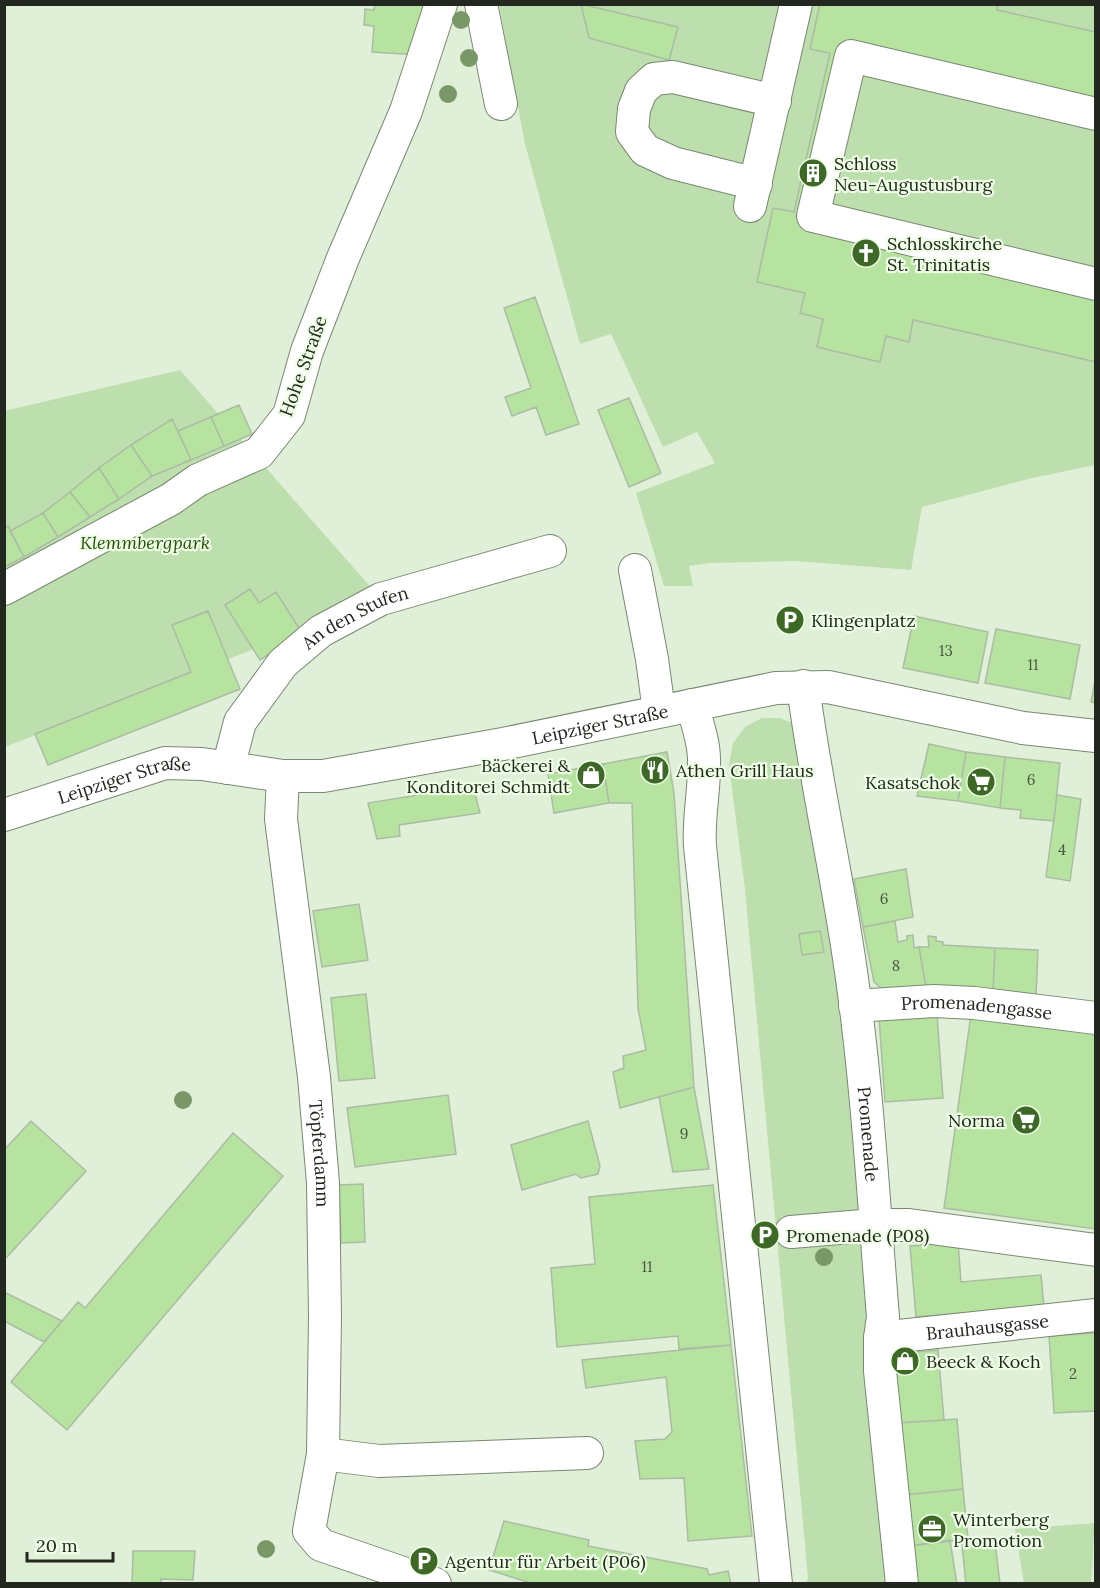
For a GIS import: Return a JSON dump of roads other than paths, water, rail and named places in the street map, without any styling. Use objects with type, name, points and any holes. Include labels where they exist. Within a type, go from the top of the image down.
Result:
[{"type":"street","name":"Hohe Straße","points":[[4,589],[171,499],[198,480],[259,453],[289,415],[307,351],[343,258],[406,111],[441,4]]},
{"type":"street","points":[[481,4],[501,104]]},
{"type":"street","points":[[775,102],[673,77],[654,79],[641,91],[634,109],[632,132],[645,150],[753,195],[775,102],[796,4]]},
{"type":"street","points":[[1095,114],[851,56],[813,216],[1095,284]]},
{"type":"street","name":"An den Stufen","points":[[228,768],[240,722],[283,663],[321,631],[381,598],[550,551]]},
{"type":"street","points":[[635,570],[652,659],[659,711]]},
{"type":"street","name":"Leipziger Straße","points":[[4,815],[165,763],[202,764],[283,777],[323,776],[741,694],[803,686],[858,693],[1023,728],[1095,736]]},
{"type":"street","name":"Promenade","points":[[803,686],[809,737],[838,883],[855,1006],[883,1317],[880,1338],[880,1371],[902,1584]]},
{"type":"street","points":[[692,705],[704,750],[698,818],[700,846],[776,1584]]},
{"type":"street","name":"Töpferdamm","points":[[283,777],[281,819],[314,1077],[323,1183],[325,1316],[323,1454],[309,1531],[321,1545],[435,1584]]},
{"type":"street","name":"Promenadengasse","points":[[855,1006],[934,1001],[974,1003],[1095,1018]]},
{"type":"street","points":[[791,1232],[875,1225],[935,1228],[1095,1250]]},
{"type":"street","name":"Brauhausgasse","points":[[880,1338],[1095,1315]]},
{"type":"street","points":[[323,1454],[379,1461],[587,1453]]},
{"type":"place","name":"Schloss Neu-Augustusburg","points":[[813,173]]},
{"type":"place","name":"Schlosskirche St. Trinitatis","points":[[866,253]]},
{"type":"place","name":"Klingenplatz","points":[[790,620]]},
{"type":"place","name":"Athen Grill Haus","points":[[655,770]]},
{"type":"place","name":"Bäckerei & Konditorei Schmidt","points":[[591,775]]},
{"type":"place","name":"Kasatschok","points":[[981,782]]},
{"type":"place","name":"Norma","points":[[1026,1120]]},
{"type":"place","name":"Promenade (P08)","points":[[765,1235]]},
{"type":"place","name":"Beeck & Koch","points":[[905,1361]]},
{"type":"place","name":"Winterberg Promotion","points":[[932,1529]]},
{"type":"place","name":"Agentur für Arbeit (P06)","points":[[424,1561]]},
{"type":"park label","name":"Klemmbergpark","points":[[145,542]]}]
